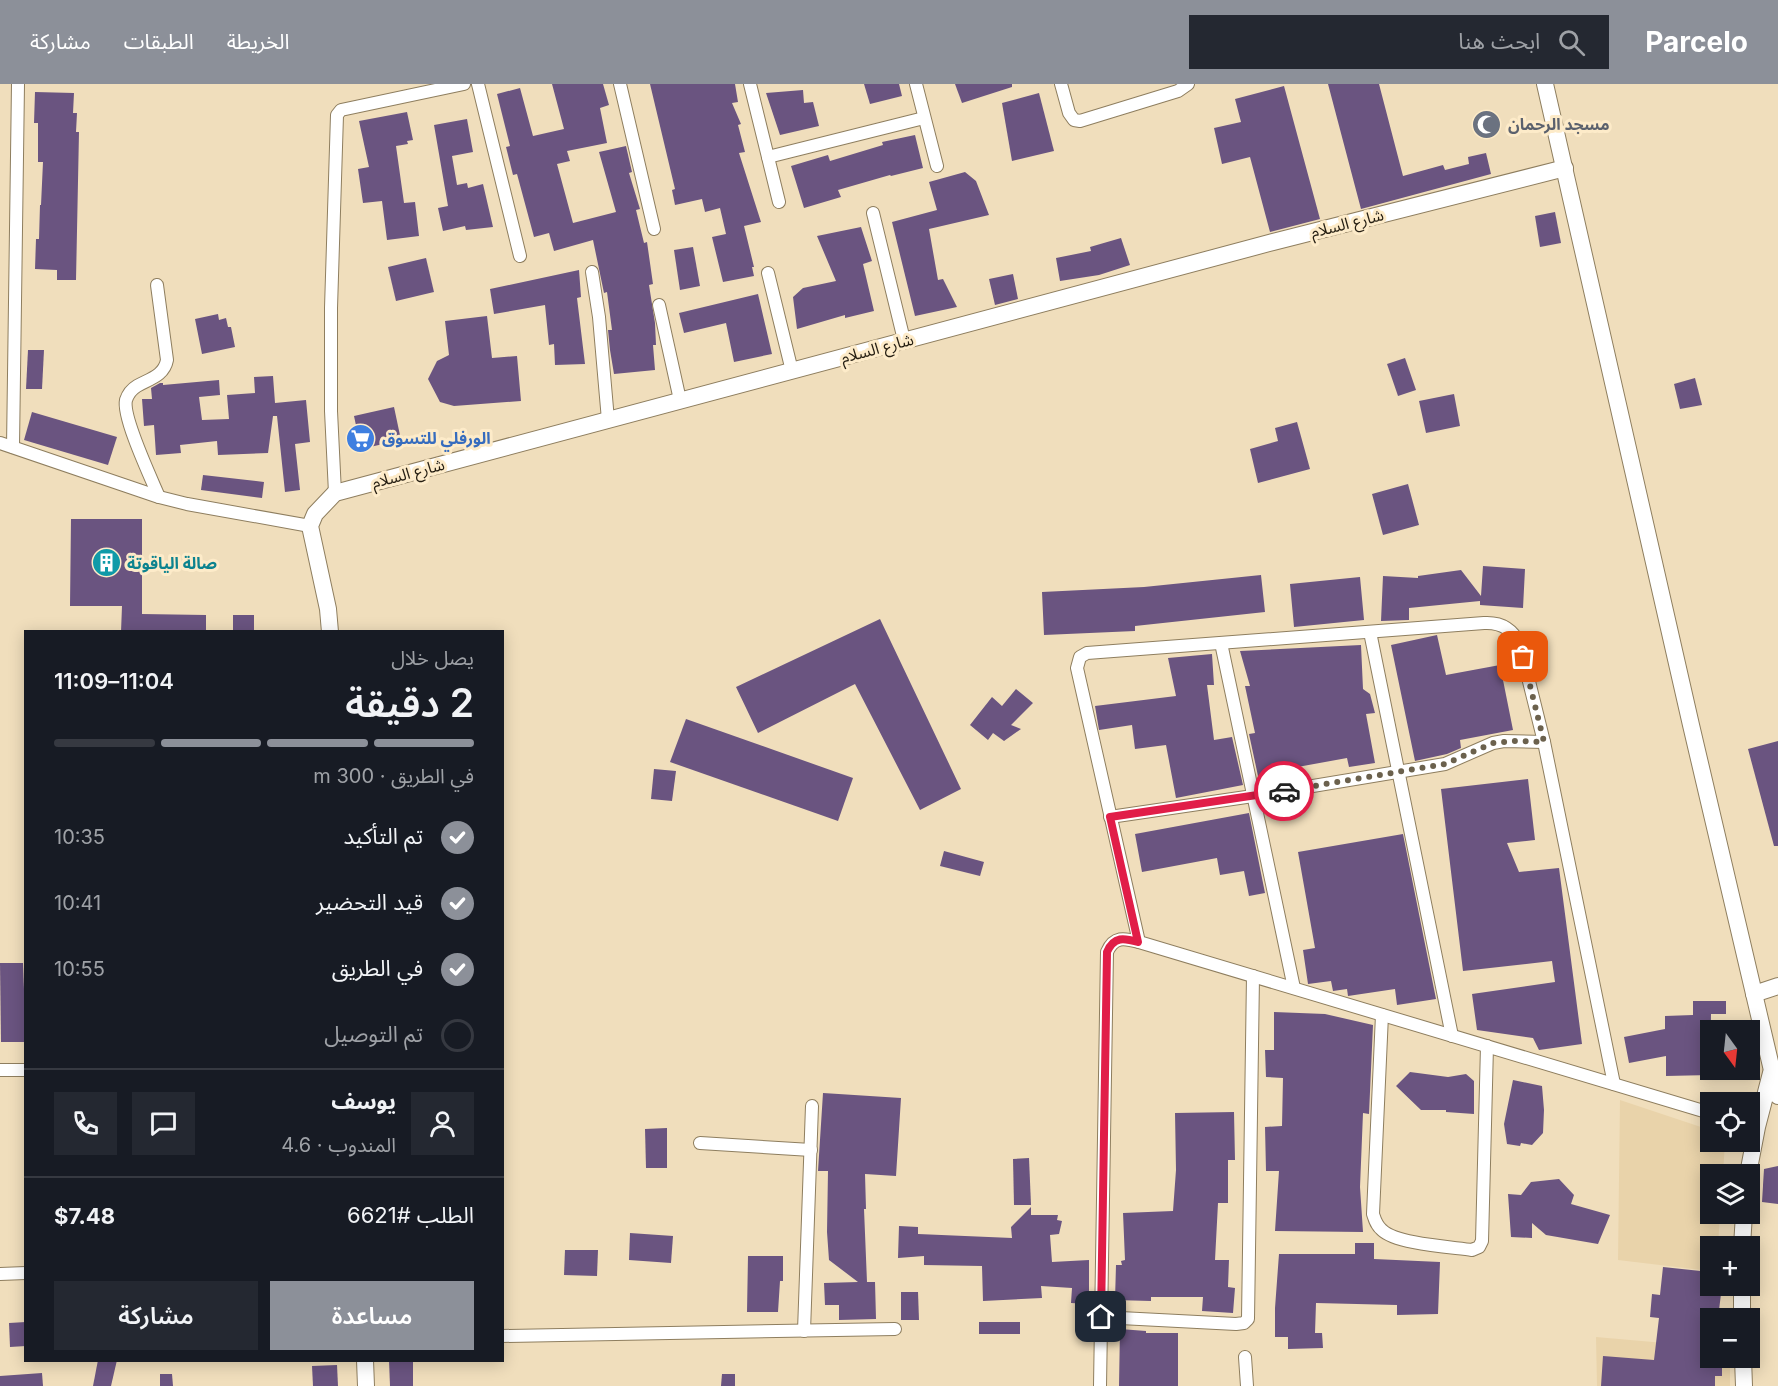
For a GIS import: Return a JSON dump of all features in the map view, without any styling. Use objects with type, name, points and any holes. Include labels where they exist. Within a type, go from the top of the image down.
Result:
[{"type":"main road","points":[[1545,84],[1778,1096]]},
{"type":"main road","name":"شارع السلام","points":[[335,493],[1273,242],[1565,168]]},
{"type":"main road","points":[[330,630],[328,609],[310,525],[315,514],[335,493]]},
{"type":"main road","points":[[1754,994],[1778,986]]},
{"type":"main road","points":[[1760,1105],[1772,1070]]},
{"type":"main road","points":[[365,1362],[366,1386]]},
{"type":"main road","points":[[1743,1368],[1744,1386]]},
{"type":"street","points":[[13,447],[18,84]]},
{"type":"street","points":[[335,493],[331,411],[331,308],[337,115],[341,110],[430,88],[464,84]]},
{"type":"street","points":[[478,84],[520,256]]},
{"type":"street","points":[[620,84],[654,229]]},
{"type":"street","points":[[750,84],[779,202]]},
{"type":"street","points":[[916,84],[937,166]]},
{"type":"street","points":[[1061,84],[1069,113],[1074,120],[1080,122],[1178,91],[1188,84]]},
{"type":"street","points":[[768,158],[924,118]]},
{"type":"street","points":[[873,213],[904,340]]},
{"type":"street","points":[[592,272],[599,317],[608,420]]},
{"type":"street","points":[[768,273],[792,371]]},
{"type":"street","points":[[157,285],[167,360],[165,368],[159,375],[132,389],[126,399],[126,407],[135,438],[159,496]]},
{"type":"street","points":[[659,305],[680,400]]},
{"type":"street","points":[[0,443],[188,504],[310,525]]},
{"type":"street","points":[[1138,942],[1077,668],[1078,660],[1087,653],[1492,623],[1506,627],[1517,638],[1520,645],[1544,742],[1614,1084]]},
{"type":"street","points":[[1370,632],[1452,1036]]},
{"type":"street","points":[[1221,643],[1294,988]]},
{"type":"street","points":[[1110,817],[1445,764],[1493,743],[1544,742]]},
{"type":"street","points":[[1100,1386],[1107,952],[1110,943],[1116,939],[1126,938],[1700,1110]]},
{"type":"street","points":[[1101,1317],[1236,1324],[1244,1323],[1248,1319],[1252,976]]},
{"type":"street","points":[[1382,1015],[1373,1214],[1377,1225],[1384,1233],[1419,1244],[1472,1250],[1479,1247],[1482,1241],[1487,1046]]},
{"type":"street","points":[[0,1070],[24,1070]]},
{"type":"street","points":[[804,1331],[812,1106]]},
{"type":"street","points":[[700,1143],[811,1150]]},
{"type":"street","points":[[0,1274],[24,1274]]},
{"type":"street","points":[[504,1336],[895,1329]]},
{"type":"street","points":[[1245,1357],[1247,1386]]},
{"type":"shaded area","points":[[1620,1100],[1700,1127],[1700,1152],[1724,1152],[1724,1164],[1700,1164],[1700,1224],[1719,1224],[1719,1236],[1700,1236],[1700,1270],[1618,1260]]},
{"type":"shaded area","points":[[1596,1337],[1700,1346],[1700,1368],[1730,1368],[1730,1386],[1597,1386]]},
{"type":"building","points":[[552,84],[603,84],[609,105],[600,108],[607,143],[567,151],[570,161],[557,164],[573,223],[616,212],[599,152],[626,146],[632,172],[629,173],[640,209],[636,210],[644,243],[647,242],[653,284],[649,285],[655,323],[656,345],[653,345],[655,370],[614,374],[608,330],[612,330],[607,292],[604,293],[593,240],[554,251],[549,233],[534,237],[517,174],[513,175],[506,147],[510,146],[497,94],[520,88],[533,136],[564,129]]},
{"type":"building","points":[[650,84],[735,84],[738,102],[732,103],[741,124],[738,125],[745,152],[739,153],[761,222],[744,226],[754,276],[723,282],[712,237],[726,234],[720,208],[705,212],[702,199],[675,205],[672,190],[675,189]]},
{"type":"building","points":[[864,84],[899,84],[902,96],[870,104]]},
{"type":"building","points":[[955,84],[1012,84],[1012,87],[962,103]]},
{"type":"building","points":[[1328,84],[1379,84],[1403,176],[1443,165],[1445,170],[1469,164],[1468,157],[1486,153],[1491,174],[1361,209]]},
{"type":"building","points":[[1284,86],[1320,219],[1270,232],[1250,157],[1222,164],[1214,128],[1241,122],[1235,99]]},
{"type":"building","points":[[803,90],[804,103],[813,102],[819,126],[780,135],[766,93]]},
{"type":"building","points":[[35,92],[74,93],[73,113],[77,113],[76,132],[79,132],[76,280],[57,280],[57,270],[35,269],[43,162],[38,162],[38,123],[34,123]]},
{"type":"building","points":[[1039,93],[1054,151],[1012,161],[1002,103]]},
{"type":"building","points":[[407,112],[413,140],[407,141],[408,144],[396,146],[404,203],[415,202],[419,236],[387,240],[382,201],[363,203],[358,169],[369,167],[359,121]]},
{"type":"building","points":[[467,119],[473,152],[452,156],[457,185],[467,183],[468,188],[483,184],[493,227],[466,230],[465,226],[443,231],[438,208],[448,206],[434,125]]},
{"type":"building","points":[[915,135],[923,168],[838,190],[841,197],[804,208],[791,166],[828,155],[830,161],[883,145],[882,142]]},
{"type":"building","points":[[965,172],[976,181],[989,215],[929,229],[938,280],[943,279],[957,307],[915,316],[892,222],[937,210],[929,182]]},
{"type":"building","points":[[1555,212],[1561,243],[1540,247],[1535,216]]},
{"type":"building","points":[[861,227],[872,261],[863,264],[874,311],[845,318],[845,315],[797,329],[793,297],[803,288],[836,281],[817,236]]},
{"type":"building","points":[[1121,238],[1130,265],[1099,275],[1060,281],[1056,258],[1091,251],[1090,247]]},
{"type":"building","points":[[693,247],[700,286],[680,290],[674,250]]},
{"type":"building","points":[[426,258],[434,292],[396,301],[388,267]]},
{"type":"building","points":[[579,270],[581,297],[577,298],[585,364],[555,365],[554,344],[549,345],[545,305],[494,314],[490,289]]},
{"type":"building","points":[[1013,274],[1018,299],[995,305],[989,279]]},
{"type":"building","points":[[758,294],[772,354],[734,362],[726,323],[684,333],[679,313]]},
{"type":"building","points":[[218,314],[219,320],[226,318],[228,327],[231,327],[235,347],[202,354],[195,319]]},
{"type":"building","points":[[487,316],[492,358],[517,356],[521,401],[454,406],[440,402],[428,379],[437,361],[449,355],[445,321]]},
{"type":"building","points":[[28,350],[44,350],[42,389],[26,389]]},
{"type":"building","points":[[1405,358],[1416,390],[1398,396],[1387,364]]},
{"type":"building","points":[[273,376],[275,403],[306,400],[310,442],[295,444],[300,490],[285,492],[277,416],[273,416],[268,453],[218,455],[217,441],[180,445],[181,453],[156,455],[154,425],[144,426],[142,399],[152,399],[151,388],[160,383],[163,385],[219,380],[220,395],[199,397],[202,420],[229,419],[227,395],[255,393],[254,377]]},
{"type":"building","points":[[1695,378],[1702,405],[1680,409],[1674,384]]},
{"type":"building","points":[[1454,394],[1460,426],[1426,433],[1419,401]]},
{"type":"building","points":[[394,407],[401,440],[361,449],[354,416]]},
{"type":"building","points":[[32,412],[117,437],[108,465],[24,440]]},
{"type":"building","points":[[1297,422],[1310,469],[1258,483],[1250,449],[1278,441],[1275,428]]},
{"type":"building","points":[[203,475],[264,482],[262,498],[201,490]]},
{"type":"building","points":[[1408,484],[1419,525],[1383,535],[1372,494]]},
{"type":"building","name":"صالة الياقوتة","points":[[71,519],[142,519],[142,614],[206,615],[206,630],[121,630],[122,606],[70,606]]},
{"type":"building","points":[[1483,566],[1525,569],[1523,608],[1480,605],[1480,601],[1409,608],[1409,620],[1381,621],[1383,576],[1418,578],[1418,576],[1461,570],[1481,596]]},
{"type":"building","points":[[1261,575],[1265,612],[1135,626],[1135,631],[1044,635],[1042,592],[1144,587]]},
{"type":"building","points":[[1360,577],[1364,620],[1294,627],[1290,584]]},
{"type":"building","points":[[233,615],[254,615],[254,630],[233,630]]},
{"type":"building","points":[[880,619],[961,789],[920,810],[855,684],[758,733],[736,687]]},
{"type":"building","points":[[1437,635],[1446,675],[1500,665],[1513,730],[1460,740],[1461,748],[1447,754],[1415,761],[1391,645]]},
{"type":"building","points":[[1361,645],[1363,689],[1370,694],[1375,713],[1366,714],[1375,763],[1349,767],[1347,758],[1292,768],[1292,772],[1258,776],[1249,734],[1255,733],[1245,686],[1250,686],[1240,651]]},
{"type":"building","points":[[1212,654],[1214,685],[1207,685],[1214,740],[1232,737],[1243,785],[1176,798],[1166,745],[1135,749],[1132,725],[1099,730],[1095,706],[1176,696],[1168,658]]},
{"type":"building","points":[[1016,689],[1033,703],[1011,725],[1021,729],[1004,741],[993,733],[988,740],[970,725],[992,697],[1002,706]]},
{"type":"building","points":[[686,719],[853,778],[838,821],[670,762]]},
{"type":"building","points":[[1778,741],[1778,846],[1774,846],[1748,749]]},
{"type":"building","points":[[654,769],[676,771],[672,801],[651,799]]},
{"type":"building","points":[[1528,779],[1535,840],[1507,843],[1519,872],[1559,868],[1582,1044],[1539,1050],[1533,1038],[1477,1030],[1472,994],[1555,982],[1552,961],[1463,971],[1441,789]]},
{"type":"building","points":[[1249,813],[1265,893],[1249,896],[1244,871],[1220,875],[1217,858],[1142,872],[1135,834]]},
{"type":"building","points":[[1403,834],[1436,999],[1397,1005],[1395,989],[1348,996],[1347,989],[1333,991],[1331,981],[1308,984],[1303,950],[1315,948],[1298,852]]},
{"type":"building","points":[[944,851],[984,862],[980,876],[940,866]]},
{"type":"building","points":[[0,963],[23,963],[24,1042],[1,1042]]},
{"type":"building","points":[[1693,1001],[1726,1001],[1726,1014],[1711,1014],[1711,1020],[1700,1020],[1700,1075],[1666,1076],[1666,1056],[1629,1063],[1624,1037],[1665,1029],[1665,1016],[1693,1015]]},
{"type":"building","points":[[1274,1012],[1325,1014],[1373,1025],[1369,1114],[1363,1113],[1360,1187],[1363,1232],[1275,1231],[1279,1171],[1266,1171],[1265,1127],[1282,1126],[1283,1078],[1266,1077],[1265,1050],[1274,1050]]},
{"type":"building","points":[[1410,1072],[1448,1077],[1466,1074],[1474,1081],[1474,1114],[1446,1112],[1446,1110],[1421,1110],[1396,1086]]},
{"type":"building","points":[[1513,1080],[1542,1086],[1543,1133],[1532,1145],[1507,1144],[1504,1124]]},
{"type":"building","points":[[823,1093],[901,1098],[896,1176],[865,1174],[867,1282],[875,1282],[876,1319],[839,1320],[839,1305],[825,1305],[824,1283],[858,1282],[829,1260],[828,1171],[818,1171]]},
{"type":"building","points":[[1234,1112],[1235,1160],[1228,1160],[1228,1203],[1218,1203],[1215,1260],[1229,1260],[1228,1287],[1235,1288],[1233,1313],[1202,1311],[1203,1297],[1151,1297],[1151,1301],[1115,1300],[1116,1265],[1122,1265],[1121,1261],[1125,1260],[1123,1213],[1173,1211],[1176,1170],[1175,1113]]},
{"type":"building","points":[[667,1128],[667,1168],[646,1168],[645,1129]]},
{"type":"building","points":[[1029,1158],[1031,1205],[1014,1205],[1013,1159]]},
{"type":"building","points":[[1778,1166],[1778,1204],[1762,1202],[1764,1169]]},
{"type":"building","points":[[1559,1179],[1574,1195],[1571,1204],[1610,1215],[1598,1244],[1546,1235],[1532,1223],[1532,1238],[1511,1237],[1508,1194],[1521,1195],[1531,1182]]},
{"type":"building","points":[[1031,1207],[1031,1215],[1058,1215],[1057,1220],[1062,1221],[1059,1234],[1050,1235],[1052,1262],[1089,1260],[1089,1304],[1071,1303],[1072,1288],[1041,1286],[1042,1298],[983,1301],[982,1266],[924,1265],[924,1256],[898,1258],[899,1226],[918,1227],[918,1234],[1012,1238],[1011,1227]]},
{"type":"building","points":[[630,1233],[673,1236],[671,1263],[629,1260]]},
{"type":"building","points":[[1355,1243],[1374,1243],[1374,1259],[1440,1262],[1438,1314],[1397,1315],[1397,1305],[1316,1303],[1315,1333],[1322,1333],[1323,1348],[1288,1349],[1288,1337],[1275,1337],[1279,1254],[1355,1254]]},
{"type":"building","points":[[565,1250],[598,1250],[597,1276],[564,1275]]},
{"type":"building","points":[[748,1256],[783,1256],[783,1281],[780,1281],[778,1312],[747,1312]]},
{"type":"building","points":[[1663,1267],[1700,1271],[1700,1296],[1721,1296],[1719,1308],[1700,1308],[1700,1368],[1722,1368],[1722,1376],[1715,1376],[1715,1386],[1601,1386],[1603,1356],[1654,1360],[1659,1318],[1650,1317],[1652,1294],[1660,1295]]},
{"type":"building","points":[[901,1292],[918,1292],[919,1320],[901,1320]]},
{"type":"building","points":[[24,1322],[24,1346],[10,1347],[9,1323]]},
{"type":"building","points":[[979,1322],[1020,1322],[1020,1334],[979,1334]]},
{"type":"building","points":[[1120,1329],[1146,1331],[1146,1333],[1178,1333],[1178,1386],[1119,1386]]},
{"type":"building","points":[[98,1362],[117,1362],[111,1386],[93,1386]]},
{"type":"building","points":[[389,1362],[413,1362],[413,1386],[390,1386]]},
{"type":"building","points":[[337,1365],[338,1386],[313,1386],[312,1366]]},
{"type":"building","points":[[42,1373],[43,1386],[0,1386],[0,1376]]},
{"type":"building","points":[[160,1374],[172,1374],[173,1386],[160,1386]]},
{"type":"building","points":[[722,1374],[735,1374],[735,1386],[721,1386]]},
{"type":"way so far","points":[[1284,791],[1445,764],[1493,743],[1544,742],[1523,657]]},
{"type":"place","name":"مسجد الرحمان","points":[[1487,124]]},
{"type":"place","name":"الورفلي للتسوق","points":[[361,438]]},
{"type":"place","name":"صالة الياقوتة","points":[[106,563]]},
{"type":"route","points":[[1101,1317],[1107,952],[1110,943],[1116,939],[1126,938],[1138,942],[1110,817],[1284,791]]}]
